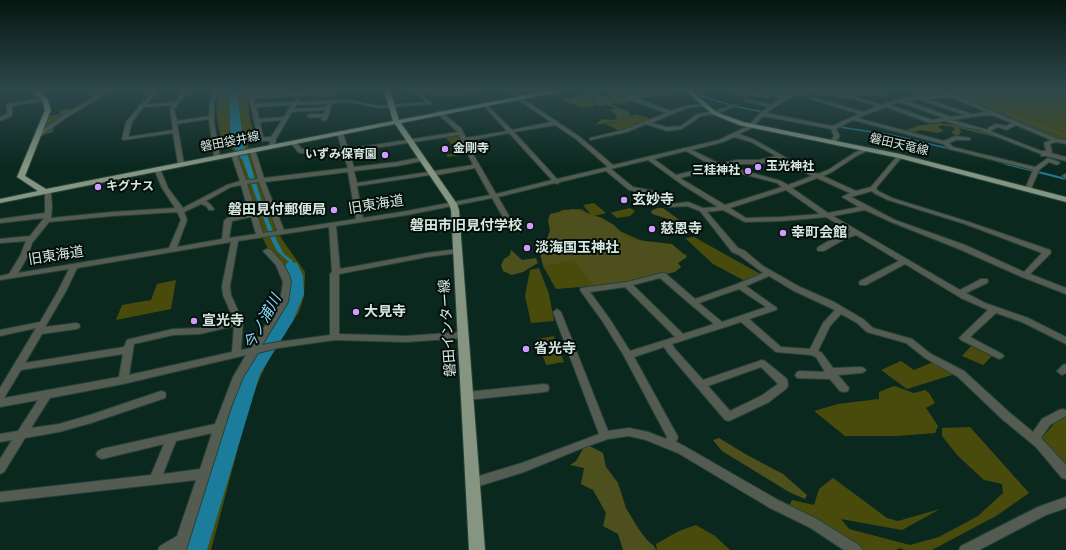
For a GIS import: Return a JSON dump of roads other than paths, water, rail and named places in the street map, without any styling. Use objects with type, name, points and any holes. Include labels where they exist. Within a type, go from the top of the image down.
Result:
[{"type":"main road","points":[[45,192],[21,177],[21,173],[39,135],[46,116]]},
{"type":"main road","name":"磐田インター線","points":[[395,116],[397,122],[409,141],[453,204],[457,226],[477,550]]},
{"type":"main road","name":"磐田袋井線","points":[[0,201],[427,116]]},
{"type":"main road","name":"磐田天竜線","points":[[721,116],[750,127],[900,156],[1066,200]]},
{"type":"street","points":[[0,119],[10,116]]},
{"type":"street","points":[[39,135],[66,116]]},
{"type":"street","points":[[134,116],[129,122],[126,139],[175,131]]},
{"type":"street","points":[[173,116],[181,164]]},
{"type":"street","points":[[255,116],[261,139],[273,139]]},
{"type":"street","points":[[256,121],[268,116]]},
{"type":"street","points":[[272,146],[273,139],[287,118],[283,116]]},
{"type":"street","points":[[310,116],[325,117],[325,116]]},
{"type":"street","points":[[443,116],[455,125],[461,133],[477,166],[508,221],[457,226]]},
{"type":"street","points":[[497,116],[557,182]]},
{"type":"street","points":[[545,116],[586,144],[631,189],[652,192],[671,206],[688,204],[702,210],[735,250],[742,253],[760,268],[840,310],[877,334],[909,341],[928,356],[961,374],[1034,439],[1054,459],[1066,474]]},
{"type":"street","points":[[592,139],[612,135],[663,116]]},
{"type":"street","points":[[647,122],[667,129],[682,126],[698,116]]},
{"type":"street","name":"旧東海道","points":[[0,278],[261,235],[360,221],[494,196],[557,182],[721,141],[750,127],[761,116]]},
{"type":"street","points":[[776,116],[833,128],[861,116]]},
{"type":"street","points":[[913,116],[932,122],[975,116]]},
{"type":"street","points":[[940,116],[964,126],[978,128],[992,133],[1044,154],[1066,159]]},
{"type":"street","points":[[999,116],[1056,140],[1066,142]]},
{"type":"street","points":[[174,123],[211,117],[213,139],[217,157]]},
{"type":"street","points":[[854,120],[945,143],[951,148],[1036,171]]},
{"type":"street","points":[[464,140],[556,123]]},
{"type":"street","points":[[990,129],[998,125],[1007,128],[1015,123]]},
{"type":"street","points":[[833,128],[837,136],[833,142]]},
{"type":"street","points":[[340,133],[351,169],[360,221]]},
{"type":"street","points":[[293,142],[300,151],[346,151],[461,133]]},
{"type":"street","points":[[735,135],[753,141],[781,157],[856,194]]},
{"type":"street","points":[[945,143],[956,138],[968,138]]},
{"type":"street","points":[[1056,140],[1047,143],[1049,152],[1040,156],[1066,165]]},
{"type":"street","points":[[702,210],[723,208],[818,176],[837,167],[856,154],[867,149]]},
{"type":"street","points":[[688,150],[720,166],[779,182],[827,215],[960,294],[982,305],[1025,320],[1066,341]]},
{"type":"street","points":[[251,151],[281,232]]},
{"type":"street","points":[[236,154],[261,235]]},
{"type":"street","points":[[900,156],[872,188],[845,197],[864,208],[893,221],[962,247],[1025,275],[1066,291]]},
{"type":"street","points":[[676,177],[736,162],[759,162],[781,157]]},
{"type":"street","points":[[0,221],[180,211],[229,186],[244,182],[397,164],[422,159]]},
{"type":"street","points":[[650,159],[723,208],[746,220],[782,219],[827,215],[864,208]]},
{"type":"street","points":[[1028,189],[1036,171],[1048,160]]},
{"type":"street","points":[[397,164],[403,176]]},
{"type":"street","points":[[354,186],[403,176],[477,166]]},
{"type":"street","points":[[157,169],[184,220],[172,250]]},
{"type":"street","points":[[872,188],[876,192],[890,199],[967,223],[1046,252],[1025,275]]},
{"type":"street","points":[[12,276],[24,256],[28,243],[48,218],[48,193],[45,192]]},
{"type":"street","points":[[201,201],[212,209]]},
{"type":"street","points":[[225,241],[229,219],[254,214]]},
{"type":"street","points":[[332,225],[336,272],[334,274],[335,337]]},
{"type":"street","points":[[820,249],[842,237],[857,232]]},
{"type":"street","points":[[0,241],[32,238]]},
{"type":"street","points":[[235,240],[226,286],[227,294],[239,322],[236,355]]},
{"type":"street","points":[[165,550],[181,545],[219,427],[238,377],[284,302],[286,289],[285,275],[280,264],[267,250]]},
{"type":"street","points":[[336,272],[427,254],[458,251]]},
{"type":"street","points":[[863,283],[905,261]]},
{"type":"street","points":[[0,397],[62,292],[74,266]]},
{"type":"street","points":[[693,302],[770,274]]},
{"type":"street","points":[[669,444],[673,437],[628,355],[606,320],[584,290],[627,284],[662,275],[720,325]]},
{"type":"street","points":[[960,294],[984,281]]},
{"type":"street","points":[[627,284],[682,338]]},
{"type":"street","points":[[628,355],[773,308],[740,286]]},
{"type":"street","points":[[995,309],[964,338],[999,356]]},
{"type":"street","points":[[813,352],[826,325],[840,310]]},
{"type":"street","points":[[557,312],[605,436]]},
{"type":"street","points":[[742,318],[779,350],[813,352],[819,355],[844,388]]},
{"type":"street","points":[[123,380],[130,342],[173,332],[200,331],[239,322]]},
{"type":"street","points":[[0,333],[40,328],[76,326]]},
{"type":"street","points":[[0,403],[123,380],[278,345],[335,337],[406,339],[463,335]]},
{"type":"street","points":[[667,342],[671,351],[729,417],[765,399],[783,385],[783,382],[762,363],[701,385]]},
{"type":"street","points":[[19,367],[129,350]]},
{"type":"street","points":[[800,375],[832,374],[861,370]]},
{"type":"street","points":[[467,396],[544,388]]},
{"type":"street","points":[[0,470],[46,395]]},
{"type":"street","points":[[0,438],[21,435],[91,419],[161,395]]},
{"type":"street","points":[[1034,439],[1046,422],[1063,413]]},
{"type":"street","points":[[102,454],[219,427]]},
{"type":"street","points":[[473,483],[524,467],[605,436],[629,432],[648,436],[682,450],[774,504],[813,523],[856,550]]},
{"type":"street","points":[[155,479],[172,438]]},
{"type":"street","points":[[0,497],[204,474]]},
{"type":"street","points":[[966,550],[1042,511],[1066,502]]},
{"type":"water","points":[[230,116],[240,116],[244,143],[264,209],[284,254],[292,260],[298,280],[297,285],[288,261],[277,251],[271,239],[243,161],[231,143]]},
{"type":"waterway","points":[[781,116],[788,117]]},
{"type":"waterway","points":[[827,125],[891,135],[951,149]]},
{"type":"waterway","points":[[993,160],[1010,165]]},
{"type":"waterway","points":[[1006,164],[1010,165]]},
{"type":"waterway","points":[[1010,165],[1066,179]]},
{"type":"waterway","name":"今ノ浦川","points":[[196,550],[252,374],[285,321],[297,294],[296,276],[292,266]]},
{"type":"place","name":"金剛寺","points":[[445,149]]},
{"type":"place","name":"いずみ保育園","points":[[385,155]]},
{"type":"place","name":"玉光神社","points":[[758,167]]},
{"type":"place","name":"三桂神社","points":[[748,171]]},
{"type":"place","name":"キグナス","points":[[98,187]]},
{"type":"place","name":"玄妙寺","points":[[624,200]]},
{"type":"place","name":"磐田見付郵便局","points":[[334,210]]},
{"type":"place","name":"磐田市旧見付学校","points":[[530,226]]},
{"type":"place","name":"慈恩寺","points":[[652,229]]},
{"type":"place","name":"幸町会館","points":[[783,233]]},
{"type":"place","name":"淡海国玉神社","points":[[527,248]]},
{"type":"place","name":"大見寺","points":[[356,312]]},
{"type":"place","name":"宣光寺","points":[[194,321]]},
{"type":"place","name":"省光寺","points":[[526,349]]}]
